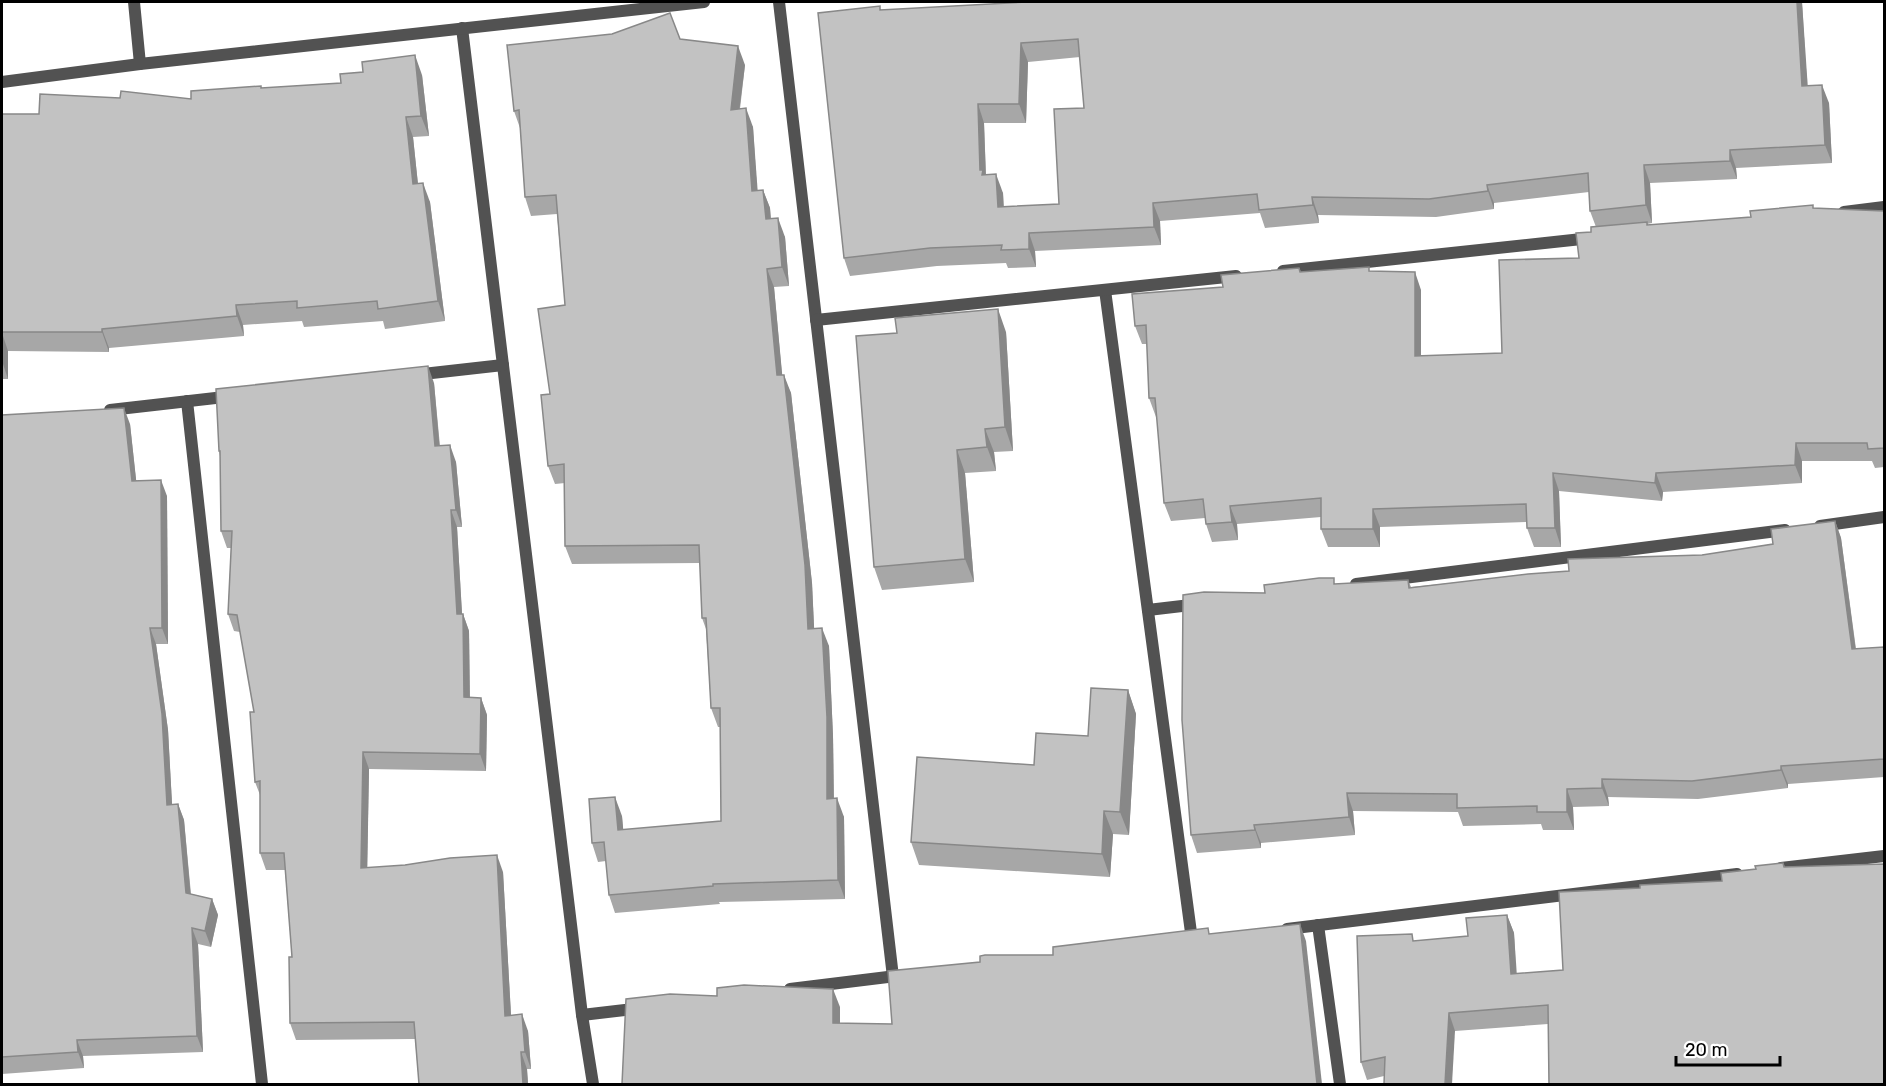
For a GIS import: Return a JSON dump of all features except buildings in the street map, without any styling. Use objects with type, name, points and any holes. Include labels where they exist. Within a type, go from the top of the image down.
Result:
[{"type":"street","points":[[134,2],[140,64]]},
{"type":"street","points":[[2,82],[140,64],[704,2]]},
{"type":"street","points":[[779,2],[892,977]]},
{"type":"street","points":[[462,28],[582,1015],[593,1084]]},
{"type":"street","points":[[1837,212],[1884,207]]},
{"type":"street","points":[[1271,272],[1601,237]]},
{"type":"street","points":[[816,320],[1247,275]]},
{"type":"street","points":[[1106,290],[1192,940]]},
{"type":"street","points":[[398,377],[503,365]]},
{"type":"street","points":[[94,412],[246,394]]},
{"type":"street","points":[[187,401],[262,1084]]},
{"type":"street","points":[[1338,586],[1884,518]]},
{"type":"street","points":[[1148,610],[1207,603]]},
{"type":"street","points":[[1272,930],[1884,856]]},
{"type":"street","points":[[1318,925],[1340,1084]]},
{"type":"street","points":[[777,991],[916,974]]},
{"type":"street","points":[[582,1015],[651,1006]]}]
